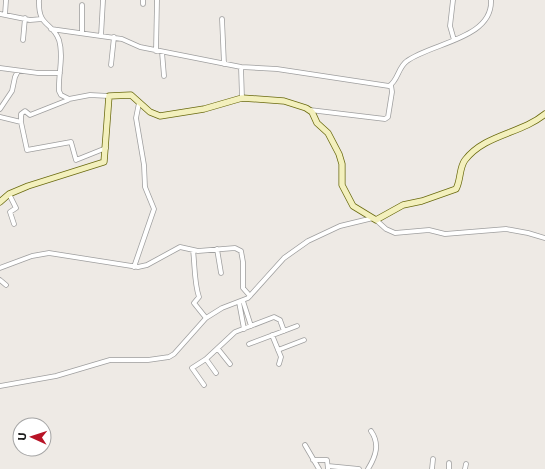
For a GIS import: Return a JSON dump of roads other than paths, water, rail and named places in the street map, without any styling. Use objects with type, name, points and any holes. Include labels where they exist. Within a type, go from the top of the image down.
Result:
[{"type":"street","points":[[6,0],[2,14],[42,19]]},
{"type":"street","points":[[39,0],[39,15],[56,33],[60,43],[61,53],[58,91],[60,96],[69,99]]},
{"type":"street","points":[[101,36],[103,0]]},
{"type":"street","points":[[156,51],[157,0]]},
{"type":"street","points":[[453,0],[450,26],[454,40]]},
{"type":"street","points":[[106,148],[76,160],[71,142],[27,150],[20,121],[21,114],[25,111],[30,115],[69,99],[90,94],[109,96],[131,95],[155,115],[165,116],[204,109],[242,98],[284,101],[301,105],[309,110],[386,119],[388,117],[392,93],[391,85],[406,61],[416,55],[454,40],[485,21],[491,10],[491,0]]},
{"type":"street","points":[[82,5],[82,33]]},
{"type":"street","points":[[23,40],[25,18]]},
{"type":"street","points":[[222,19],[224,64]]},
{"type":"street","points":[[51,29],[114,37],[126,40],[140,47],[156,51],[241,67],[277,69],[345,80],[391,85]]},
{"type":"street","points":[[111,65],[114,37]]},
{"type":"street","points":[[162,52],[164,76]]},
{"type":"street","points":[[241,67],[242,98]]},
{"type":"street","points":[[0,68],[38,73],[60,73]]},
{"type":"street","points":[[0,109],[12,91],[18,70]]},
{"type":"street","points":[[0,202],[9,194],[49,178],[105,161],[109,96]]},
{"type":"street","points":[[134,267],[154,209],[145,188],[144,165],[136,118],[139,103]]},
{"type":"street","points":[[309,110],[317,123],[330,135],[339,154],[341,160],[342,185],[353,206],[375,219],[386,229],[395,232],[429,230],[444,234],[506,229],[545,238]]},
{"type":"street","points":[[0,386],[56,376],[110,360],[141,360],[169,357],[174,354],[206,318],[222,308],[241,302],[250,296],[284,258],[308,241],[340,226],[375,219],[403,205],[432,199],[456,189],[463,163],[476,149],[501,135],[529,125],[545,114]]},
{"type":"street","points":[[0,118],[15,122],[20,121]]},
{"type":"street","points":[[9,194],[16,208],[10,212],[14,224]]},
{"type":"street","points":[[0,268],[32,256],[49,253],[134,267],[147,265],[176,249],[183,247],[193,250],[235,248],[241,251],[243,262],[243,288],[250,296]]},
{"type":"street","points":[[218,249],[221,273]]},
{"type":"street","points":[[193,250],[196,286],[199,297],[194,303],[206,318]]},
{"type":"street","points":[[0,280],[6,285]]},
{"type":"street","points":[[241,302],[251,326]]},
{"type":"street","points":[[241,302],[244,329]]},
{"type":"street","points":[[204,385],[192,368],[218,349],[235,332],[274,317],[280,320],[284,331]]},
{"type":"street","points":[[249,344],[297,326]]},
{"type":"street","points":[[272,335],[281,357],[279,364]]},
{"type":"street","points":[[278,350],[304,340]]},
{"type":"street","points":[[218,349],[230,364]]},
{"type":"street","points":[[206,359],[216,373]]},
{"type":"street","points":[[0,381],[9,384]]},
{"type":"street","points":[[368,469],[376,454],[376,438],[371,431]]},
{"type":"street","points":[[305,445],[319,469]]},
{"type":"street","points":[[432,469],[433,459]]},
{"type":"street","points":[[313,460],[326,460],[328,467],[359,469]]},
{"type":"street","points":[[448,469],[450,463]]},
{"type":"street","points":[[465,469],[466,464]]}]
